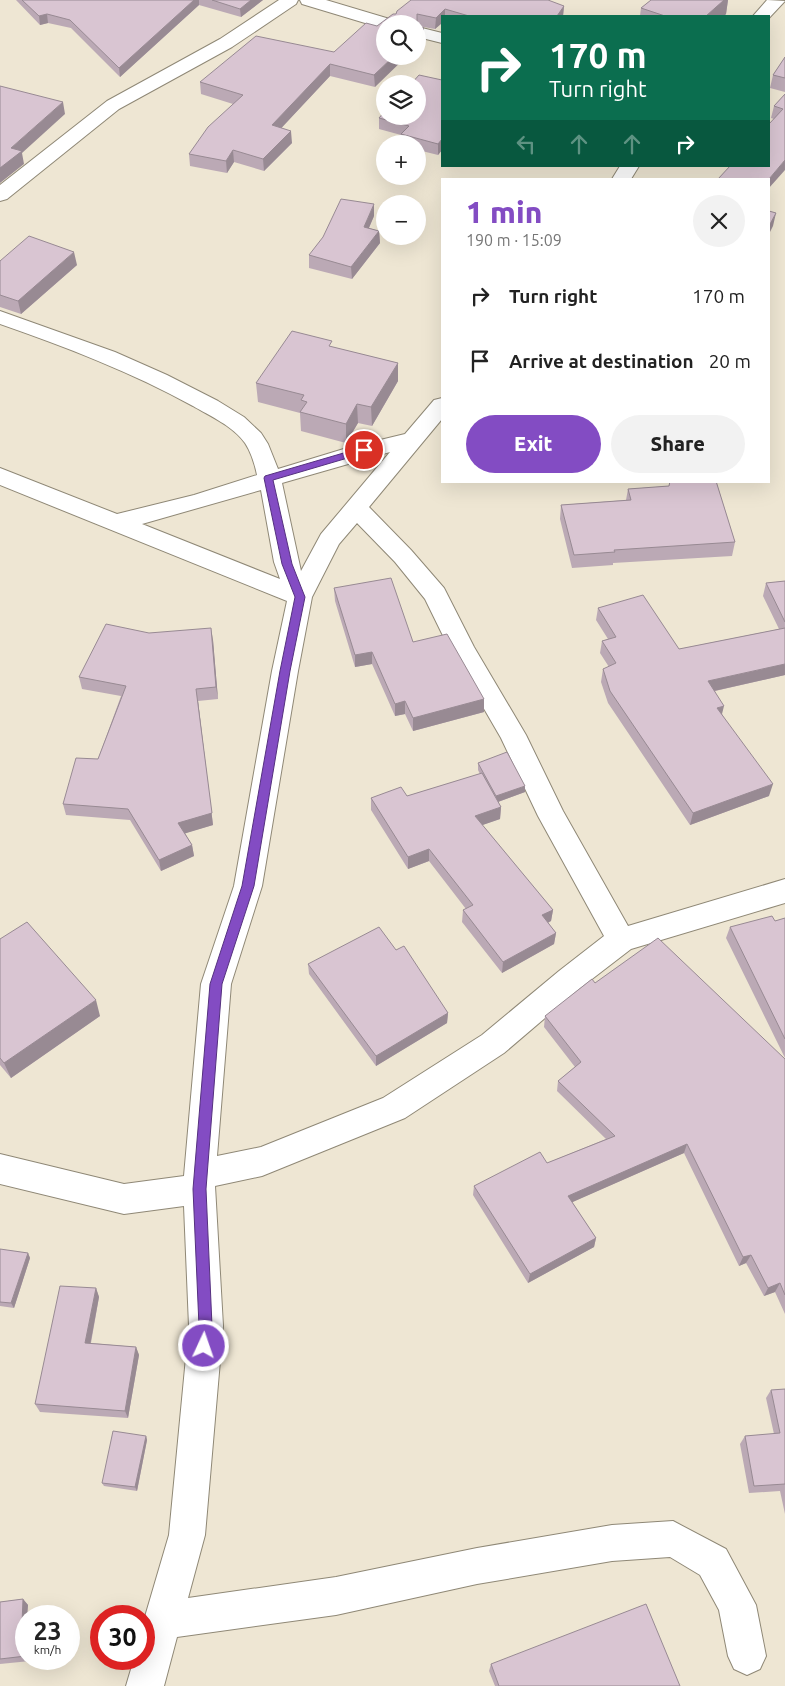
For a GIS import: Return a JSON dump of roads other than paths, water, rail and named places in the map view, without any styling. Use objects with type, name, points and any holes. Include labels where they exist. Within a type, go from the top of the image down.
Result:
[{"type":"street","points":[[0,195],[113,105],[226,42],[290,0]]},
{"type":"street","points":[[308,0],[376,21]]},
{"type":"street","points":[[426,34],[441,38]]},
{"type":"street","points":[[622,178],[629,167]]},
{"type":"street","points":[[0,317],[115,360],[170,384],[228,417],[248,432],[257,444],[268,478],[287,564],[300,597]]},
{"type":"street","points":[[145,1686],[187,1535],[206,1326],[200,1182],[216,984],[248,886],[285,671],[300,597],[329,540],[441,406]]},
{"type":"street","points":[[117,522],[214,497],[268,478],[364,450],[413,440]]},
{"type":"street","points":[[0,476],[300,597]]},
{"type":"street","points":[[356,508],[403,556],[435,594],[463,650],[513,735],[552,816],[621,940]]},
{"type":"street","points":[[0,1169],[124,1199],[200,1182],[262,1161],[394,1108],[493,1044],[569,980],[621,940],[689,918],[785,891]]},
{"type":"street","points":[[163,1620],[336,1596],[477,1566],[612,1543],[673,1539],[713,1562],[737,1605],[747,1656]]}]
